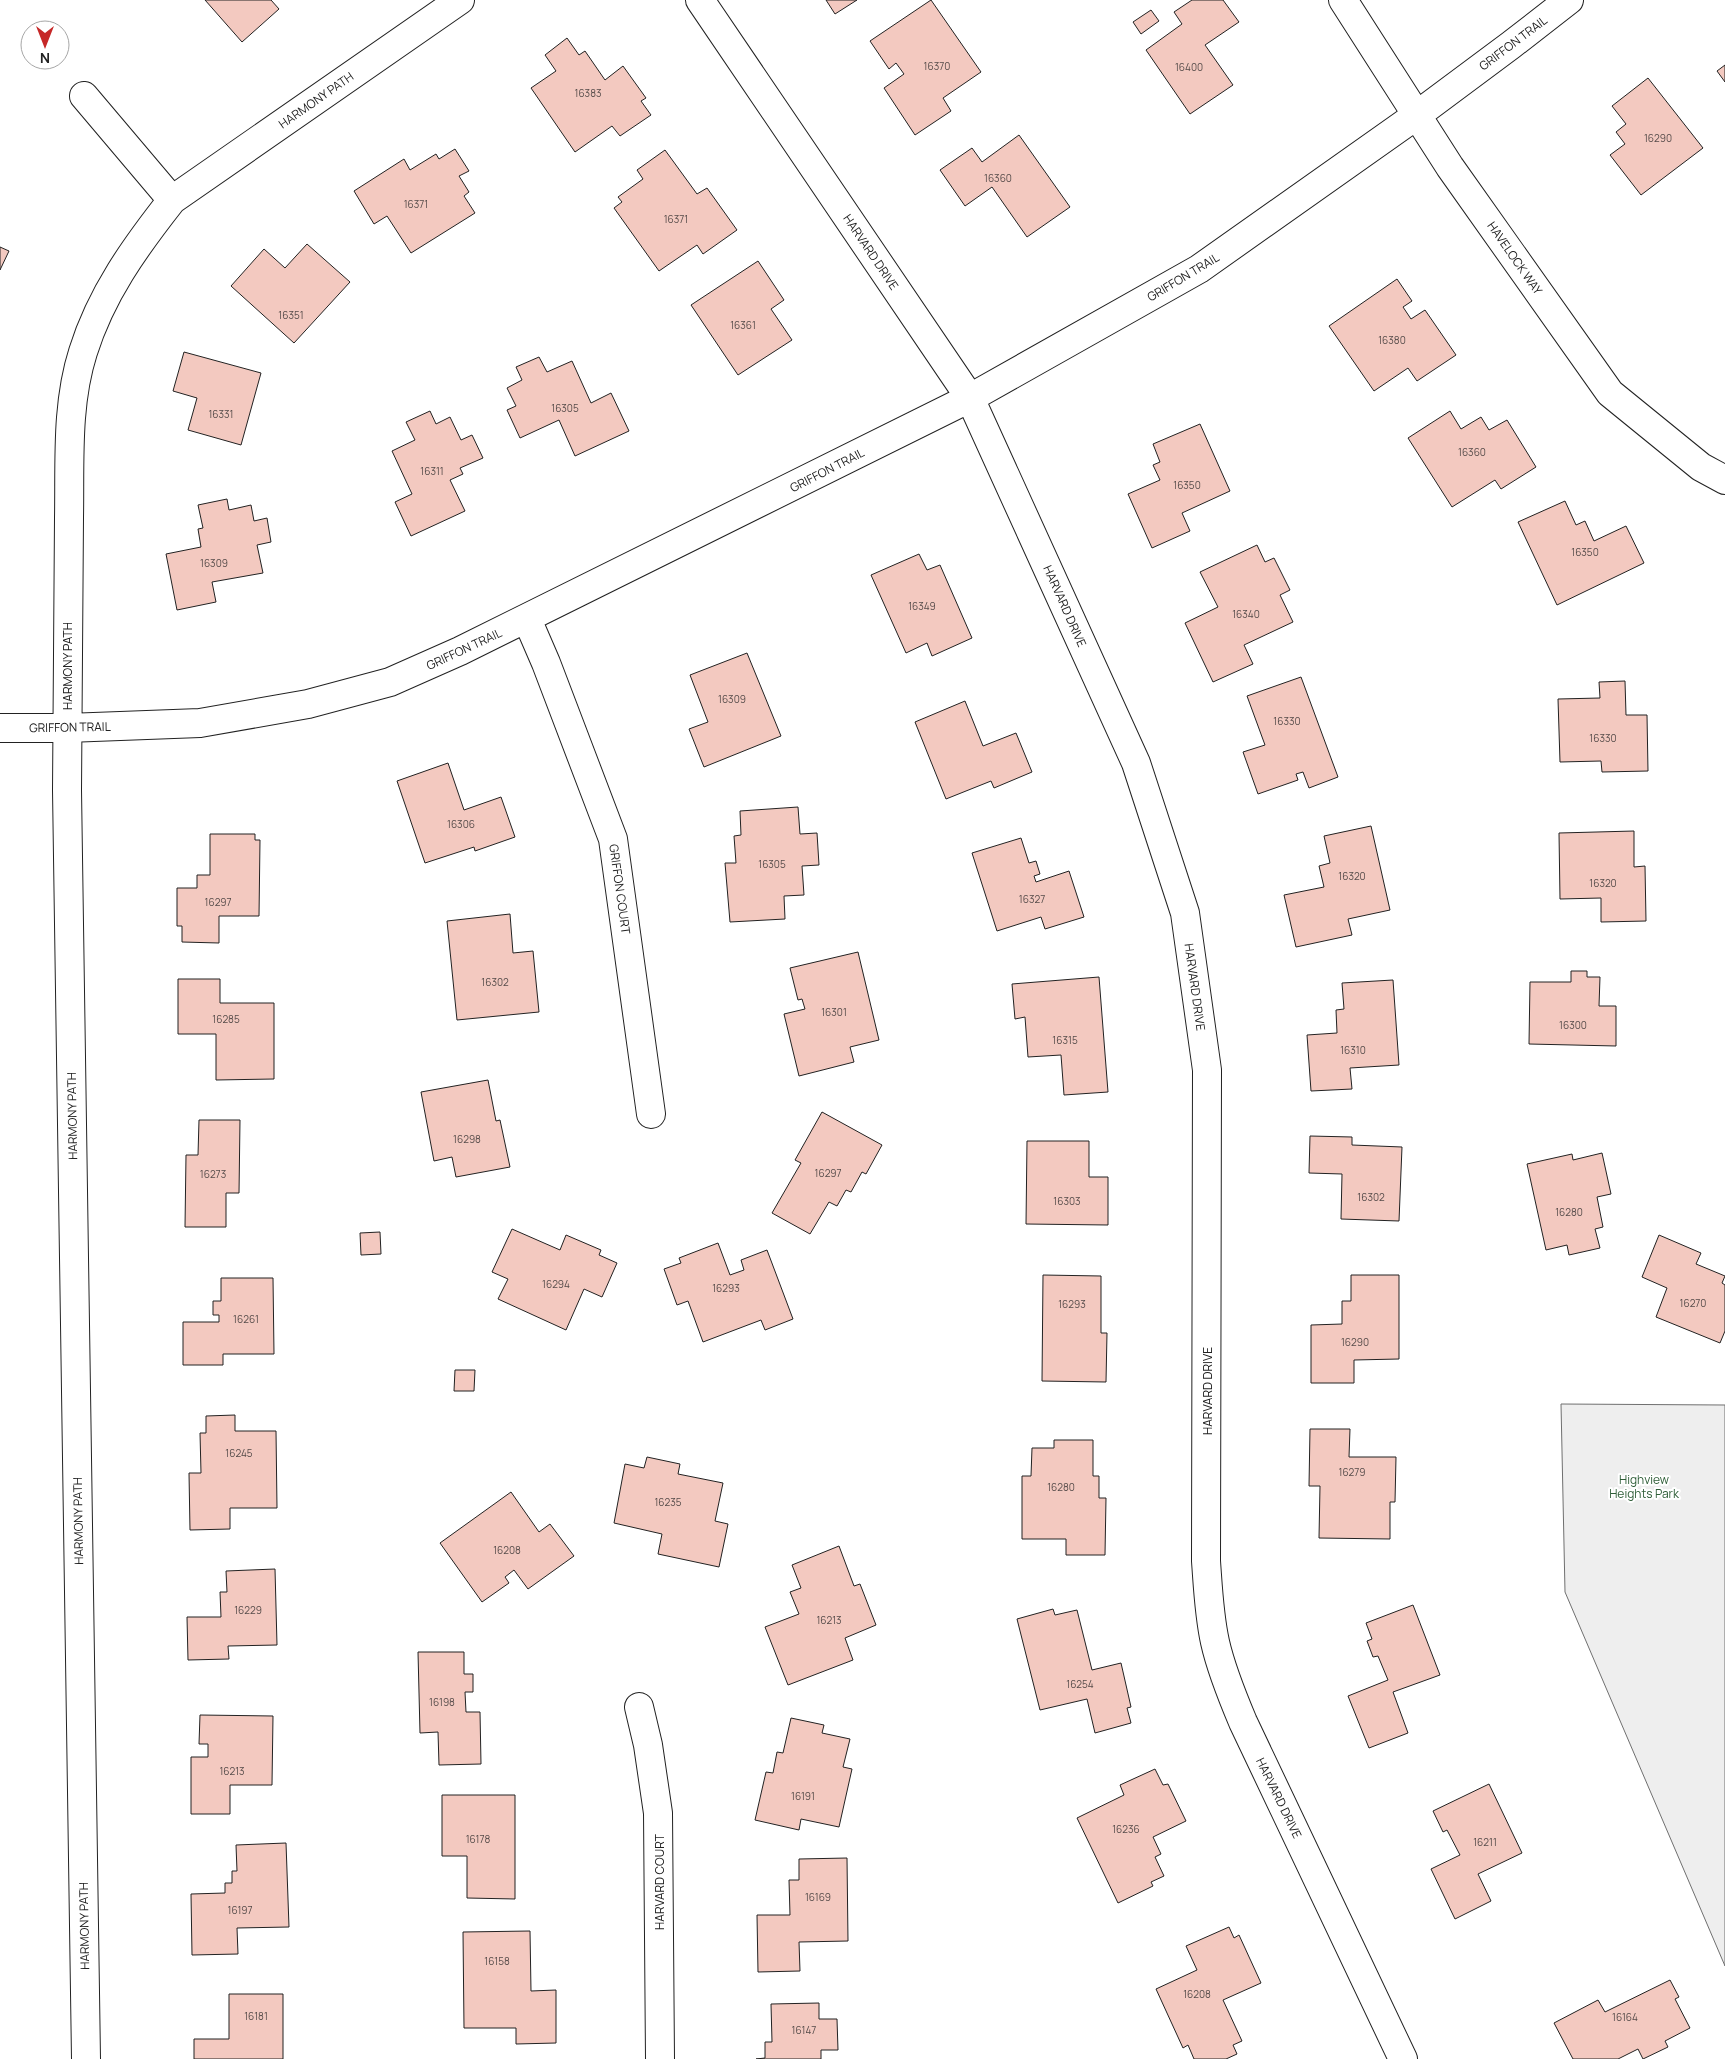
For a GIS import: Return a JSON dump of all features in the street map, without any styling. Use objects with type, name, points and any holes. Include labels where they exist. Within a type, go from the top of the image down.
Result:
[{"type":"street","name":"HARMONY PATH","points":[[86,2059],[67,728],[72,401],[82,353],[96,315],[136,246],[172,200],[460,0]]},
{"type":"street","name":"HARVARD DRIVE","points":[[700,0],[970,398],[1136,763],[1185,913],[1207,1070],[1206,1561],[1208,1600],[1215,1642],[1226,1681],[1243,1722],[1404,2059]]},
{"type":"street","name":"HAVELOCK WAY","points":[[1342,0],[1456,175],[1610,393],[1701,467],[1725,480]]},
{"type":"street","name":"GRIFFON TRAIL","points":[[0,728],[67,728],[200,723],[308,704],[390,682],[460,651],[970,398],[1199,270],[1512,45],[1569,0]]},
{"type":"street","points":[[84,96],[172,200]]},
{"type":"street","name":"GRIFFON COURT","points":[[527,619],[546,662],[613,839],[650,1114]]},
{"type":"street","name":"HARVARD COURT","points":[[639,1707],[648,1746],[658,1813],[660,2059]]},
{"type":"green space","name":"Highview Heights Park","points":[[1561,1404],[1725,1405],[1725,1966],[1565,1592]]},
{"type":"building","points":[[205,0],[271,0],[279,9],[242,42]]},
{"type":"building","points":[[826,0],[857,0],[835,14]]},
{"type":"building","points":[[931,0],[981,72],[943,98],[951,111],[915,135],[884,88],[904,74],[896,63],[889,69],[870,41]]},
{"type":"building","points":[[1192,0],[1223,0],[1239,22],[1205,45],[1233,85],[1190,114],[1146,50],[1182,24],[1174,12]]},
{"type":"building","points":[[1151,10],[1159,21],[1141,34],[1133,22]]},
{"type":"building","points":[[567,38],[579,55],[585,51],[605,80],[623,66],[646,98],[641,101],[651,115],[620,136],[612,126],[575,152],[531,88],[556,71],[545,55]]},
{"type":"building","points":[[1725,65],[1725,82],[1717,71]]},
{"type":"building","points":[[1648,78],[1703,148],[1641,195],[1610,155],[1625,144],[1616,132],[1626,124],[1612,106]]},
{"type":"building","points":[[1019,135],[1070,207],[1027,237],[992,187],[965,206],[940,170],[972,148],[982,162]]},
{"type":"building","points":[[455,149],[469,171],[459,176],[469,192],[464,196],[475,213],[411,253],[387,216],[374,224],[354,191],[404,159],[410,170],[436,154],[439,159]]},
{"type":"building","points":[[665,150],[697,194],[707,188],[737,230],[703,254],[697,245],[659,271],[614,208],[622,202],[618,197],[643,179],[637,170]]},
{"type":"building","points":[[307,244],[350,282],[294,343],[231,286],[264,249],[285,268]]},
{"type":"building","points":[[0,247],[9,251],[0,270]]},
{"type":"building","points":[[758,261],[784,300],[771,309],[792,340],[738,375],[691,305]]},
{"type":"building","points":[[1397,279],[1412,301],[1403,307],[1411,319],[1425,310],[1456,355],[1417,381],[1408,368],[1374,391],[1329,326]]},
{"type":"building","points":[[184,352],[261,373],[241,445],[188,430],[197,398],[173,391]]},
{"type":"building","points":[[539,357],[547,372],[572,361],[591,403],[611,393],[629,431],[575,456],[559,420],[520,438],[507,410],[516,406],[507,388],[522,380],[516,367]]},
{"type":"building","points":[[430,411],[436,424],[450,417],[461,440],[472,435],[483,458],[460,468],[463,474],[450,480],[465,511],[411,536],[395,502],[412,494],[392,451],[415,440],[406,422]]},
{"type":"building","points":[[1450,411],[1461,429],[1481,417],[1489,430],[1507,420],[1536,467],[1501,489],[1495,480],[1452,507],[1408,438]]},
{"type":"building","points":[[1200,424],[1230,491],[1182,513],[1190,531],[1152,548],[1128,494],[1160,480],[1153,465],[1160,462],[1153,444]]},
{"type":"building","points":[[227,499],[229,510],[251,505],[254,521],[267,518],[271,542],[257,545],[263,573],[212,582],[216,602],[177,610],[166,554],[201,547],[198,529],[203,528],[198,505]]},
{"type":"building","points":[[1565,501],[1576,525],[1585,521],[1594,541],[1626,526],[1644,563],[1557,605],[1518,522]]},
{"type":"building","points":[[1257,545],[1265,562],[1274,558],[1290,590],[1280,595],[1293,622],[1244,645],[1253,664],[1213,682],[1185,623],[1218,607],[1200,572]]},
{"type":"building","points":[[919,554],[927,570],[940,565],[972,638],[932,656],[927,643],[906,653],[871,575]]},
{"type":"building","points":[[747,653],[781,736],[704,767],[689,729],[708,722],[690,675]]},
{"type":"building","points":[[1301,677],[1338,777],[1309,788],[1303,772],[1296,774],[1298,780],[1258,794],[1243,752],[1265,745],[1247,696]]},
{"type":"building","points":[[1625,681],[1626,715],[1647,715],[1648,771],[1602,772],[1601,761],[1560,762],[1558,699],[1600,698],[1599,682]]},
{"type":"building","points":[[965,701],[983,746],[1016,733],[1032,772],[994,788],[991,781],[946,799],[915,722]]},
{"type":"building","points":[[448,763],[464,810],[501,797],[515,837],[475,851],[474,847],[425,863],[397,781]]},
{"type":"building","points":[[798,807],[800,834],[817,833],[819,865],[802,866],[804,895],[784,896],[785,919],[730,922],[725,863],[736,863],[734,836],[741,835],[740,811]]},
{"type":"building","points":[[1371,826],[1390,910],[1348,919],[1352,935],[1296,947],[1284,895],[1324,887],[1319,866],[1330,863],[1324,836]]},
{"type":"building","points":[[1634,831],[1634,867],[1645,866],[1646,921],[1601,922],[1601,898],[1560,899],[1559,833]]},
{"type":"building","points":[[210,834],[255,834],[255,840],[260,840],[259,916],[219,916],[219,943],[182,942],[182,926],[177,926],[177,888],[197,888],[197,875],[210,875]]},
{"type":"building","points":[[1021,838],[1029,863],[1036,861],[1040,874],[1034,876],[1036,882],[1069,871],[1084,917],[1045,929],[1041,917],[997,931],[972,853]]},
{"type":"building","points":[[510,914],[513,953],[533,951],[539,1012],[457,1020],[447,921]]},
{"type":"building","points":[[858,952],[879,1040],[850,1047],[854,1062],[799,1076],[784,1014],[805,1009],[802,999],[798,1000],[790,968]]},
{"type":"building","points":[[1571,971],[1587,971],[1587,977],[1600,977],[1599,1006],[1616,1006],[1616,1046],[1529,1044],[1530,982],[1571,982]]},
{"type":"building","points":[[1099,977],[1108,1092],[1064,1095],[1061,1055],[1028,1057],[1025,1017],[1015,1019],[1012,984]]},
{"type":"building","points":[[178,979],[220,979],[220,1003],[274,1003],[274,1079],[216,1080],[216,1034],[178,1034]]},
{"type":"building","points":[[1393,980],[1399,1065],[1350,1068],[1352,1089],[1311,1091],[1307,1035],[1337,1033],[1336,1010],[1344,1009],[1342,983]]},
{"type":"building","points":[[488,1080],[496,1121],[500,1120],[510,1167],[456,1177],[452,1157],[434,1161],[421,1092]]},
{"type":"building","points":[[822,1112],[882,1145],[866,1174],[862,1172],[851,1192],[846,1190],[837,1206],[829,1202],[810,1234],[772,1213],[801,1163],[795,1160]]},
{"type":"building","points":[[199,1120],[240,1120],[239,1193],[226,1193],[226,1227],[185,1227],[186,1155],[198,1155]]},
{"type":"building","points":[[1310,1136],[1352,1137],[1352,1145],[1402,1147],[1399,1221],[1341,1219],[1342,1174],[1309,1173]]},
{"type":"building","points":[[1027,1141],[1089,1141],[1089,1177],[1108,1177],[1108,1225],[1026,1224]]},
{"type":"building","points":[[1602,1153],[1611,1194],[1597,1197],[1603,1227],[1595,1229],[1600,1248],[1569,1255],[1567,1245],[1546,1250],[1527,1164],[1572,1154],[1573,1160]]},
{"type":"building","points":[[512,1229],[560,1250],[566,1235],[601,1250],[599,1255],[617,1263],[602,1297],[584,1289],[566,1330],[498,1299],[508,1279],[492,1272]]},
{"type":"building","points":[[380,1232],[381,1254],[361,1255],[360,1233]]},
{"type":"building","points":[[1659,1235],[1701,1253],[1696,1264],[1725,1276],[1722,1283],[1725,1285],[1725,1331],[1720,1343],[1656,1317],[1667,1288],[1642,1277]]},
{"type":"building","points":[[718,1243],[730,1275],[744,1270],[741,1260],[767,1250],[793,1319],[765,1330],[761,1320],[703,1342],[688,1301],[677,1305],[664,1269],[681,1263],[679,1258]]},
{"type":"building","points":[[1043,1275],[1101,1276],[1101,1333],[1107,1333],[1106,1382],[1042,1381]]},
{"type":"building","points":[[1351,1275],[1399,1275],[1399,1359],[1354,1360],[1354,1383],[1311,1383],[1311,1325],[1342,1324],[1342,1301],[1351,1301]]},
{"type":"building","points":[[221,1278],[273,1278],[274,1354],[223,1354],[223,1365],[183,1365],[183,1322],[219,1322],[219,1315],[213,1315],[213,1301],[221,1301]]},
{"type":"building","points":[[455,1370],[475,1370],[474,1391],[454,1391]]},
{"type":"building","points":[[235,1415],[235,1431],[276,1431],[277,1508],[230,1508],[230,1529],[190,1530],[189,1473],[201,1473],[200,1433],[206,1433],[206,1416]]},
{"type":"building","points":[[1310,1429],[1350,1429],[1349,1457],[1396,1457],[1395,1502],[1390,1502],[1390,1539],[1319,1538],[1320,1486],[1309,1486]]},
{"type":"building","points":[[1054,1440],[1093,1440],[1093,1476],[1099,1476],[1099,1498],[1106,1498],[1105,1555],[1066,1555],[1066,1539],[1022,1539],[1022,1476],[1031,1476],[1032,1448],[1054,1448]]},
{"type":"building","points":[[647,1457],[680,1464],[678,1474],[723,1483],[715,1521],[728,1524],[719,1567],[658,1554],[662,1534],[614,1523],[625,1464],[644,1468]]},
{"type":"building","points":[[511,1492],[539,1532],[550,1524],[574,1556],[528,1589],[514,1570],[505,1577],[509,1583],[482,1602],[440,1543]]},
{"type":"building","points":[[839,1546],[854,1586],[860,1584],[876,1625],[845,1638],[853,1660],[788,1685],[765,1627],[799,1614],[790,1592],[801,1588],[792,1565]]},
{"type":"building","points":[[275,1569],[277,1645],[228,1646],[229,1659],[188,1660],[187,1617],[221,1617],[220,1592],[227,1592],[226,1571]]},
{"type":"building","points":[[1413,1605],[1440,1675],[1393,1692],[1408,1733],[1369,1748],[1348,1696],[1388,1680],[1378,1656],[1373,1657],[1367,1641],[1372,1639],[1366,1623]]},
{"type":"building","points":[[1053,1609],[1055,1615],[1077,1610],[1092,1670],[1121,1663],[1131,1707],[1127,1708],[1131,1723],[1095,1733],[1087,1699],[1040,1710],[1017,1619]]},
{"type":"building","points":[[418,1652],[464,1652],[464,1674],[473,1674],[473,1692],[465,1692],[466,1712],[480,1712],[481,1764],[439,1765],[438,1732],[420,1733]]},
{"type":"building","points":[[200,1715],[273,1716],[272,1785],[230,1785],[230,1814],[191,1814],[191,1757],[208,1757],[208,1744],[199,1744]]},
{"type":"building","points":[[791,1718],[824,1725],[822,1733],[850,1739],[843,1767],[852,1769],[839,1827],[801,1819],[799,1830],[755,1820],[766,1772],[773,1773],[777,1752],[783,1753]]},
{"type":"building","points":[[1155,1769],[1163,1785],[1168,1784],[1186,1821],[1153,1837],[1161,1854],[1155,1857],[1164,1876],[1151,1882],[1153,1886],[1118,1903],[1077,1818],[1124,1795],[1120,1785]]},
{"type":"building","points":[[1489,1784],[1522,1853],[1478,1874],[1491,1901],[1455,1919],[1431,1869],[1460,1855],[1447,1830],[1443,1832],[1433,1811]]},
{"type":"building","points":[[442,1795],[515,1795],[515,1899],[467,1898],[467,1856],[442,1856]]},
{"type":"building","points":[[286,1843],[289,1927],[237,1928],[238,1954],[192,1955],[191,1894],[225,1893],[225,1883],[232,1883],[232,1871],[237,1871],[236,1845]]},
{"type":"building","points":[[847,1858],[848,1941],[799,1942],[800,1971],[758,1972],[757,1915],[790,1915],[789,1880],[799,1880],[799,1859]]},
{"type":"building","points":[[1229,1927],[1234,1938],[1239,1935],[1261,1983],[1223,2000],[1242,2041],[1233,2045],[1237,2054],[1226,2059],[1194,2059],[1188,2045],[1183,2048],[1156,1989],[1197,1970],[1186,1946]]},
{"type":"building","points":[[530,1931],[531,1991],[556,1990],[556,2043],[516,2044],[516,2028],[464,2028],[463,1932]]},
{"type":"building","points":[[1670,1980],[1679,1997],[1675,1999],[1690,2028],[1665,2041],[1668,2047],[1643,2059],[1638,2049],[1618,2059],[1573,2059],[1554,2023],[1598,2000],[1605,2012]]},
{"type":"building","points":[[229,1994],[283,1994],[283,2059],[194,2059],[194,2039],[229,2039]]},
{"type":"building","points":[[819,2003],[819,2019],[837,2019],[838,2050],[821,2050],[821,2059],[756,2059],[765,2058],[765,2042],[772,2042],[771,2004]]}]
